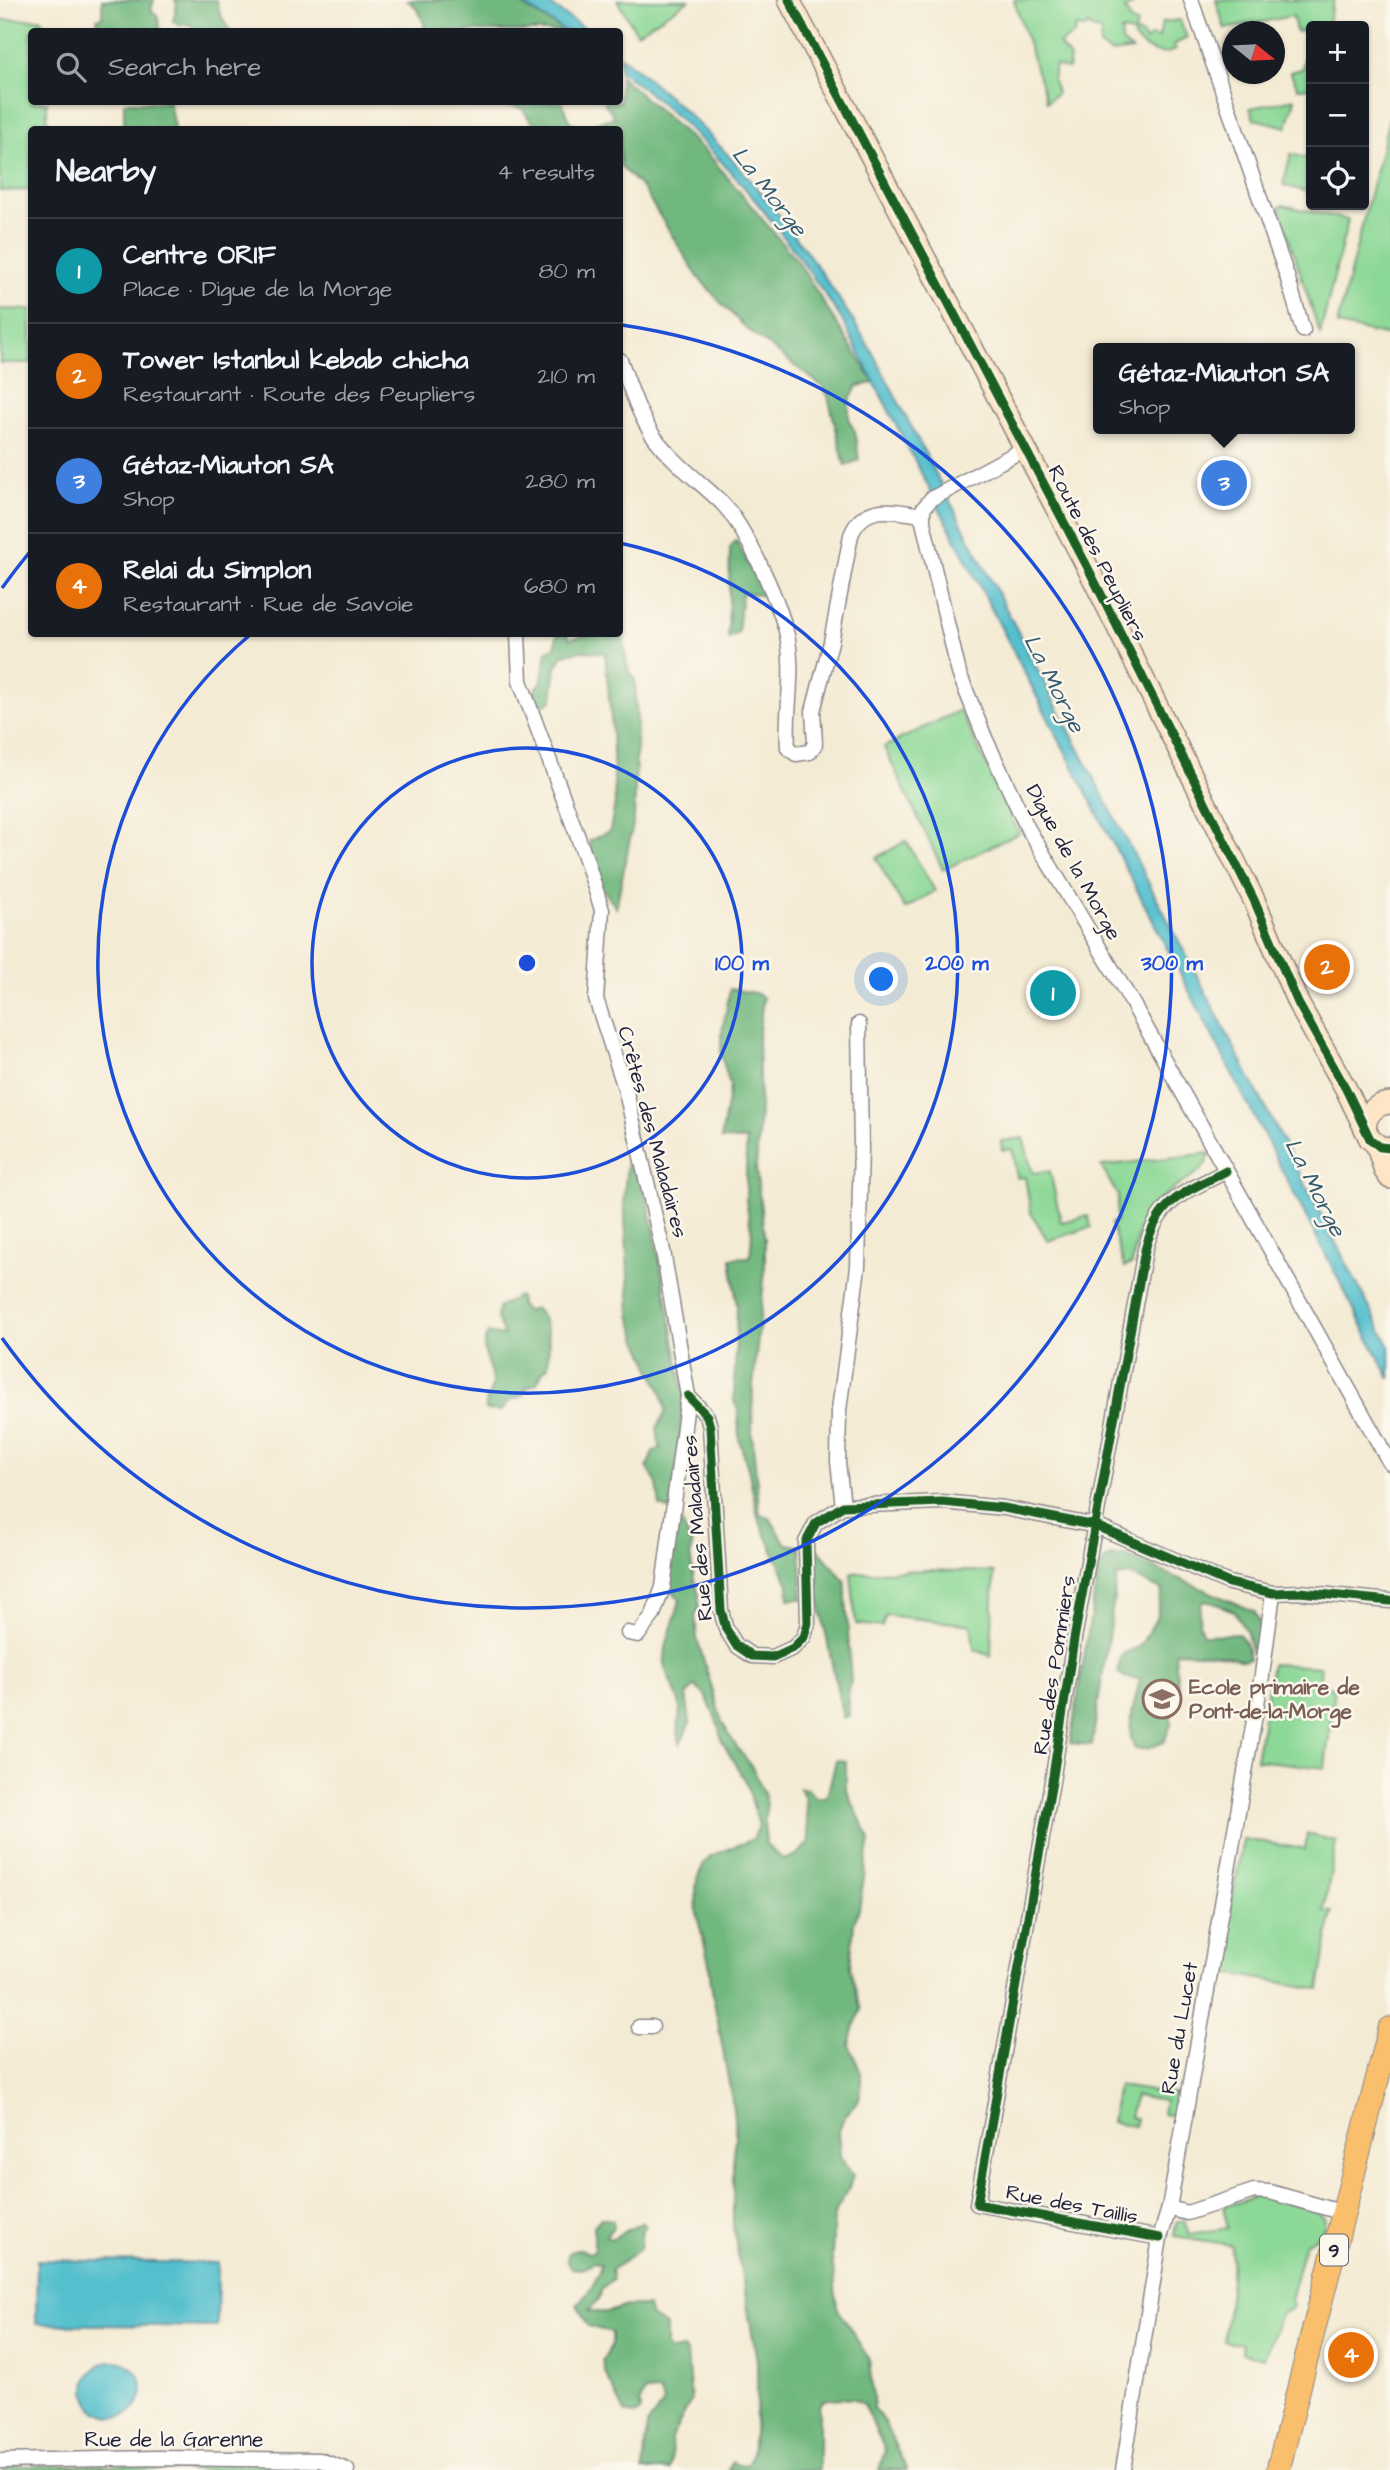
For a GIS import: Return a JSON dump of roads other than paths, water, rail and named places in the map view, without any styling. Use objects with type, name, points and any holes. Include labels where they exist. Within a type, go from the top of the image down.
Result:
[{"type":"main road","name":"9","points":[[1278,2470],[1390,2029]]},
{"type":"street","name":"Route des Peupliers","points":[[789,0],[1026,448],[1254,900],[1298,1003],[1346,1089],[1368,1136],[1384,1147]]},
{"type":"street","points":[[1191,0],[1287,276],[1303,330]]},
{"type":"street","points":[[623,367],[653,435],[672,457],[723,504],[753,550],[786,629],[791,659],[788,748],[796,754],[810,752],[815,744],[813,711],[831,642],[851,535],[856,522],[874,512],[922,515],[926,503],[931,499],[1026,448]]},
{"type":"street","name":"Digue de la Morge","points":[[922,515],[959,673],[1003,778],[1040,852],[1130,999],[1390,1463]]},
{"type":"street","name":"Crêtes des Maladaires","points":[[517,637],[520,681],[582,847],[602,910],[596,999],[625,1088],[657,1224],[688,1396],[663,1587],[653,1615],[638,1635],[628,1633]]},
{"type":"street","points":[[859,1024],[858,1267],[839,1410],[838,1462],[843,1506],[942,1502],[1004,1508],[1096,1527],[1229,1583],[1273,1593],[1300,1592],[1390,1601]]},
{"type":"street","points":[[1346,1089],[1386,1104]]},
{"type":"street","points":[[1365,1127],[1368,1115],[1386,1104]]},
{"type":"street","points":[[1384,1147],[1385,1171],[1390,1178]]},
{"type":"street","name":"Rue des Pommiers","points":[[977,2204],[1053,1776],[1074,1639],[1145,1250],[1151,1227],[1174,1199],[1226,1171]]},
{"type":"street","name":"Rue des Maladaires","points":[[688,1396],[707,1416],[710,1427],[721,1610],[726,1629],[736,1645],[752,1656],[773,1657],[793,1648],[804,1637],[808,1623],[806,1542],[816,1523],[843,1506]]},
{"type":"street","name":"Rue du Lucet","points":[[1123,2470],[1160,2238],[1169,2208],[1262,1675],[1273,1593]]},
{"type":"street","name":"Rue des Taillis","points":[[1169,2208],[1187,2213],[1254,2191],[1270,2192],[1344,2213]]},
{"type":"street","name":"Rue des Taillis","points":[[977,2204],[1160,2238]]},
{"type":"street","name":"Rue de la Garenne","points":[[0,2461],[157,2458],[320,2460],[347,2470]]},
{"type":"water","points":[[506,0],[543,0],[584,28],[560,28],[522,4]]},
{"type":"water","name":"La Morge","points":[[623,58],[695,120],[761,193],[821,272],[874,355],[1390,1347],[1390,1379],[842,320],[769,217],[742,185],[684,124],[623,73]]},
{"type":"water","points":[[37,2260],[218,2263],[217,2327],[36,2324]]},
{"type":"water","points":[[109,2361],[119,2361],[134,2369],[140,2378],[140,2400],[134,2409],[119,2417],[109,2417],[91,2405],[86,2394],[86,2384],[98,2366]]},
{"type":"place","name":"Gétaz-Miauton SA","points":[[1224,483]]},
{"type":"place","name":"Tower Istanbul kebab chicha","points":[[1327,967]]},
{"type":"place","name":"Centre ORIF","points":[[1053,993]]},
{"type":"place","name":"Ecole primaire de Pont-de-la-Morge","points":[[1162,1699]]},
{"type":"place","name":"Relai du Simplon","points":[[1351,2355]]}]
